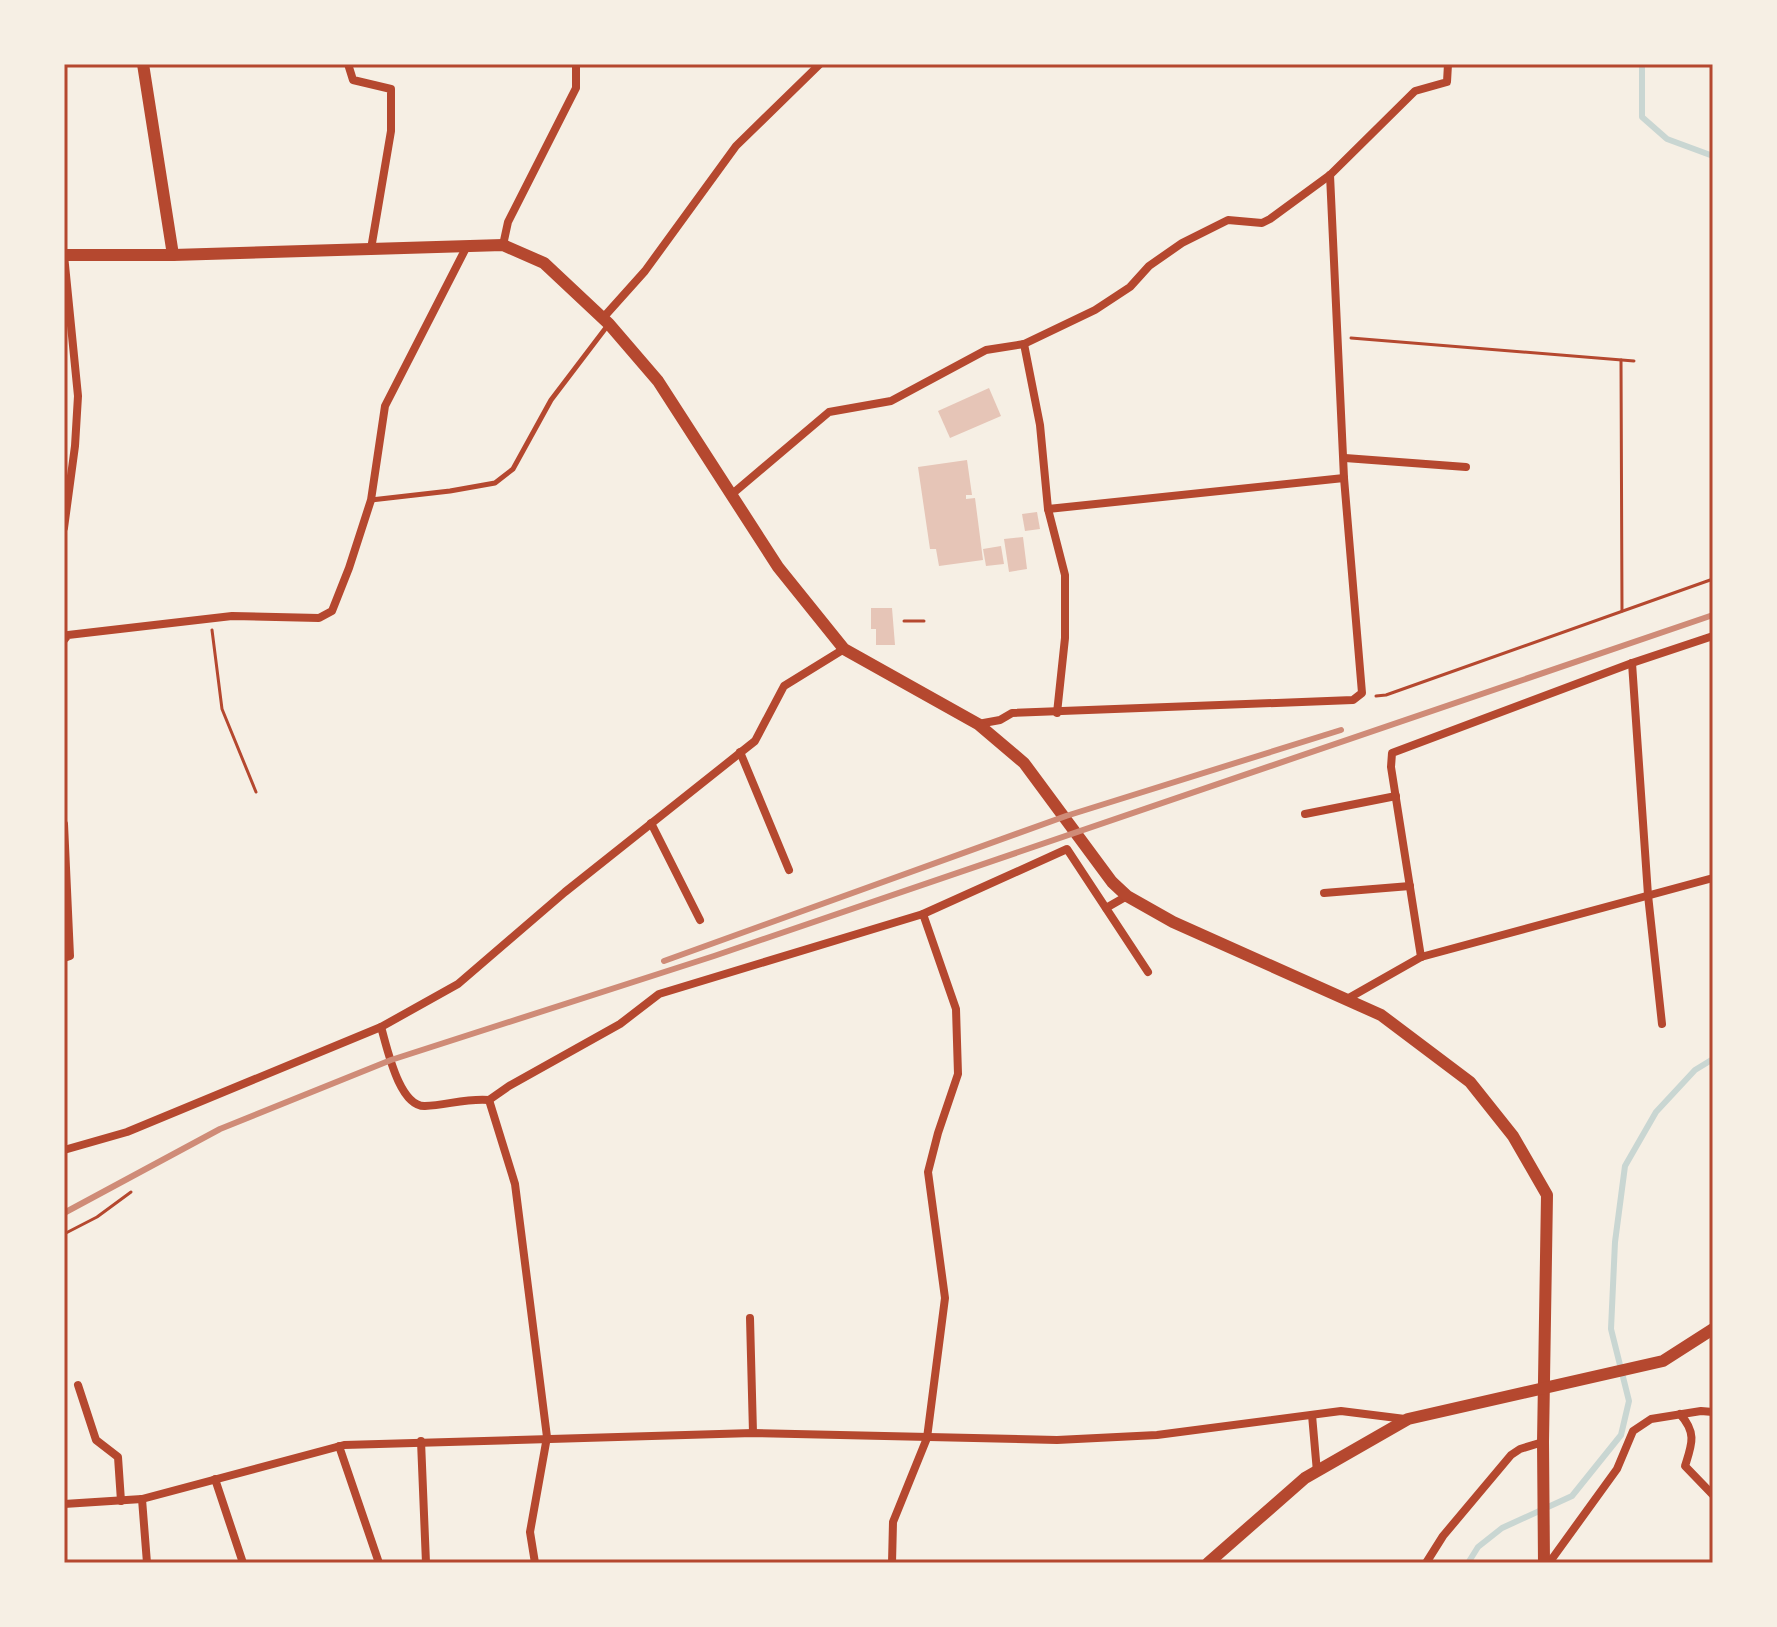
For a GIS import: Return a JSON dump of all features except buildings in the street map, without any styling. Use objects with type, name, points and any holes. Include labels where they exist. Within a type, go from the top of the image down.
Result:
[{"type":"street","points":[[143,64],[173,255]]},
{"type":"street","points":[[348,64],[353,80],[391,89],[391,131],[371,249]]},
{"type":"street","points":[[503,245],[508,222],[576,88],[576,64]]},
{"type":"street","points":[[606,322],[736,146],[820,64]]},
{"type":"street","points":[[731,495],[829,412],[891,401],[986,350],[1024,344],[1095,310],[1130,287],[1149,266],[1182,243],[1228,220],[1262,223],[1330,175],[1415,91],[1447,82],[1448,64]]},
{"type":"street","points":[[978,724],[1000,720],[1012,713],[1353,700],[1362,693],[1344,478],[1330,175]]},
{"type":"street","points":[[64,528],[78,396],[64,255],[173,255],[503,245],[544,263],[606,322],[658,381],[778,567],[844,649],[978,724],[1024,763],[1112,882],[1127,896],[1173,922],[1381,1015],[1470,1082],[1513,1136],[1547,1195],[1543,1442],[1547,1563]]},
{"type":"street","points":[[64,623],[66,637],[232,616],[319,618],[332,611],[371,500],[385,406],[467,246]]},
{"type":"street","points":[[1024,344],[1040,425],[1048,509],[1065,575],[1065,638],[1057,713]]},
{"type":"street","points":[[1345,458],[1466,467]]},
{"type":"street","points":[[1048,509],[1344,478]]},
{"type":"street","points":[[1421,957],[1392,753],[1713,636]]},
{"type":"street","points":[[64,1150],[127,1132],[381,1027],[458,984],[565,892],[755,741],[784,686],[844,649]]},
{"type":"street","points":[[1632,663],[1648,895],[1662,1024]]},
{"type":"street","points":[[740,752],[789,870]]},
{"type":"street","points":[[1305,814],[1396,796]]},
{"type":"street","points":[[651,823],[700,920]]},
{"type":"street","points":[[64,824],[70,956],[64,958]]},
{"type":"street","points":[[381,1027],[400,1085],[413,1103],[422,1106],[473,1099],[489,1100],[620,1024],[659,994],[923,914],[1067,849],[1148,972]]},
{"type":"street","points":[[1347,999],[1421,957],[1713,878]]},
{"type":"street","points":[[1324,893],[1410,886]]},
{"type":"street","points":[[1106,908],[1127,896]]},
{"type":"street","points":[[892,1563],[893,1522],[927,1438],[945,1298],[928,1172],[958,1074],[956,1009],[923,914]]},
{"type":"street","points":[[489,1100],[515,1184],[547,1437],[530,1532],[535,1563]]},
{"type":"street","points":[[750,1318],[753,1433]]},
{"type":"street","points":[[1208,1563],[1305,1478],[1408,1419],[1663,1361],[1713,1329]]},
{"type":"street","points":[[78,1385],[96,1440],[118,1457],[121,1501]]},
{"type":"street","points":[[64,1504],[142,1499],[339,1446],[547,1437],[753,1433],[1057,1440],[1157,1435],[1341,1411],[1408,1419]]},
{"type":"street","points":[[1547,1563],[1617,1469],[1633,1431],[1651,1419],[1713,1412]]},
{"type":"street","points":[[1680,1414],[1691,1426],[1692,1444],[1685,1466],[1713,1495]]},
{"type":"street","points":[[1312,1415],[1317,1472]]},
{"type":"street","points":[[421,1441],[426,1563]]},
{"type":"street","points":[[1426,1563],[1443,1536],[1511,1455],[1543,1442]]},
{"type":"street","points":[[339,1446],[379,1563]]},
{"type":"street","points":[[215,1479],[243,1563]]},
{"type":"street","points":[[142,1499],[147,1563]]},
{"type":"lane","points":[[371,500],[495,483],[513,469],[551,400],[606,322]]},
{"type":"path","points":[[1337,337],[1634,361]]},
{"type":"path","points":[[1621,360],[1622,611]]},
{"type":"path","points":[[1356,698],[1386,695],[1713,579]]},
{"type":"path","points":[[211,619],[222,709],[256,792]]},
{"type":"path","points":[[904,621],[924,621]]},
{"type":"path","points":[[64,1234],[97,1217],[131,1192]]},
{"type":"waterway","points":[[1642,64],[1642,117],[1667,139],[1713,156]]},
{"type":"waterway","points":[[1468,1563],[1478,1547],[1502,1528],[1572,1496],[1621,1435],[1629,1401],[1611,1329],[1615,1242],[1625,1166],[1656,1112],[1695,1070],[1713,1059]]},
{"type":"railway","points":[[64,1213],[220,1129],[391,1060],[714,956],[1713,615]]},
{"type":"railway","points":[[664,961],[1066,816],[1341,730]]}]
